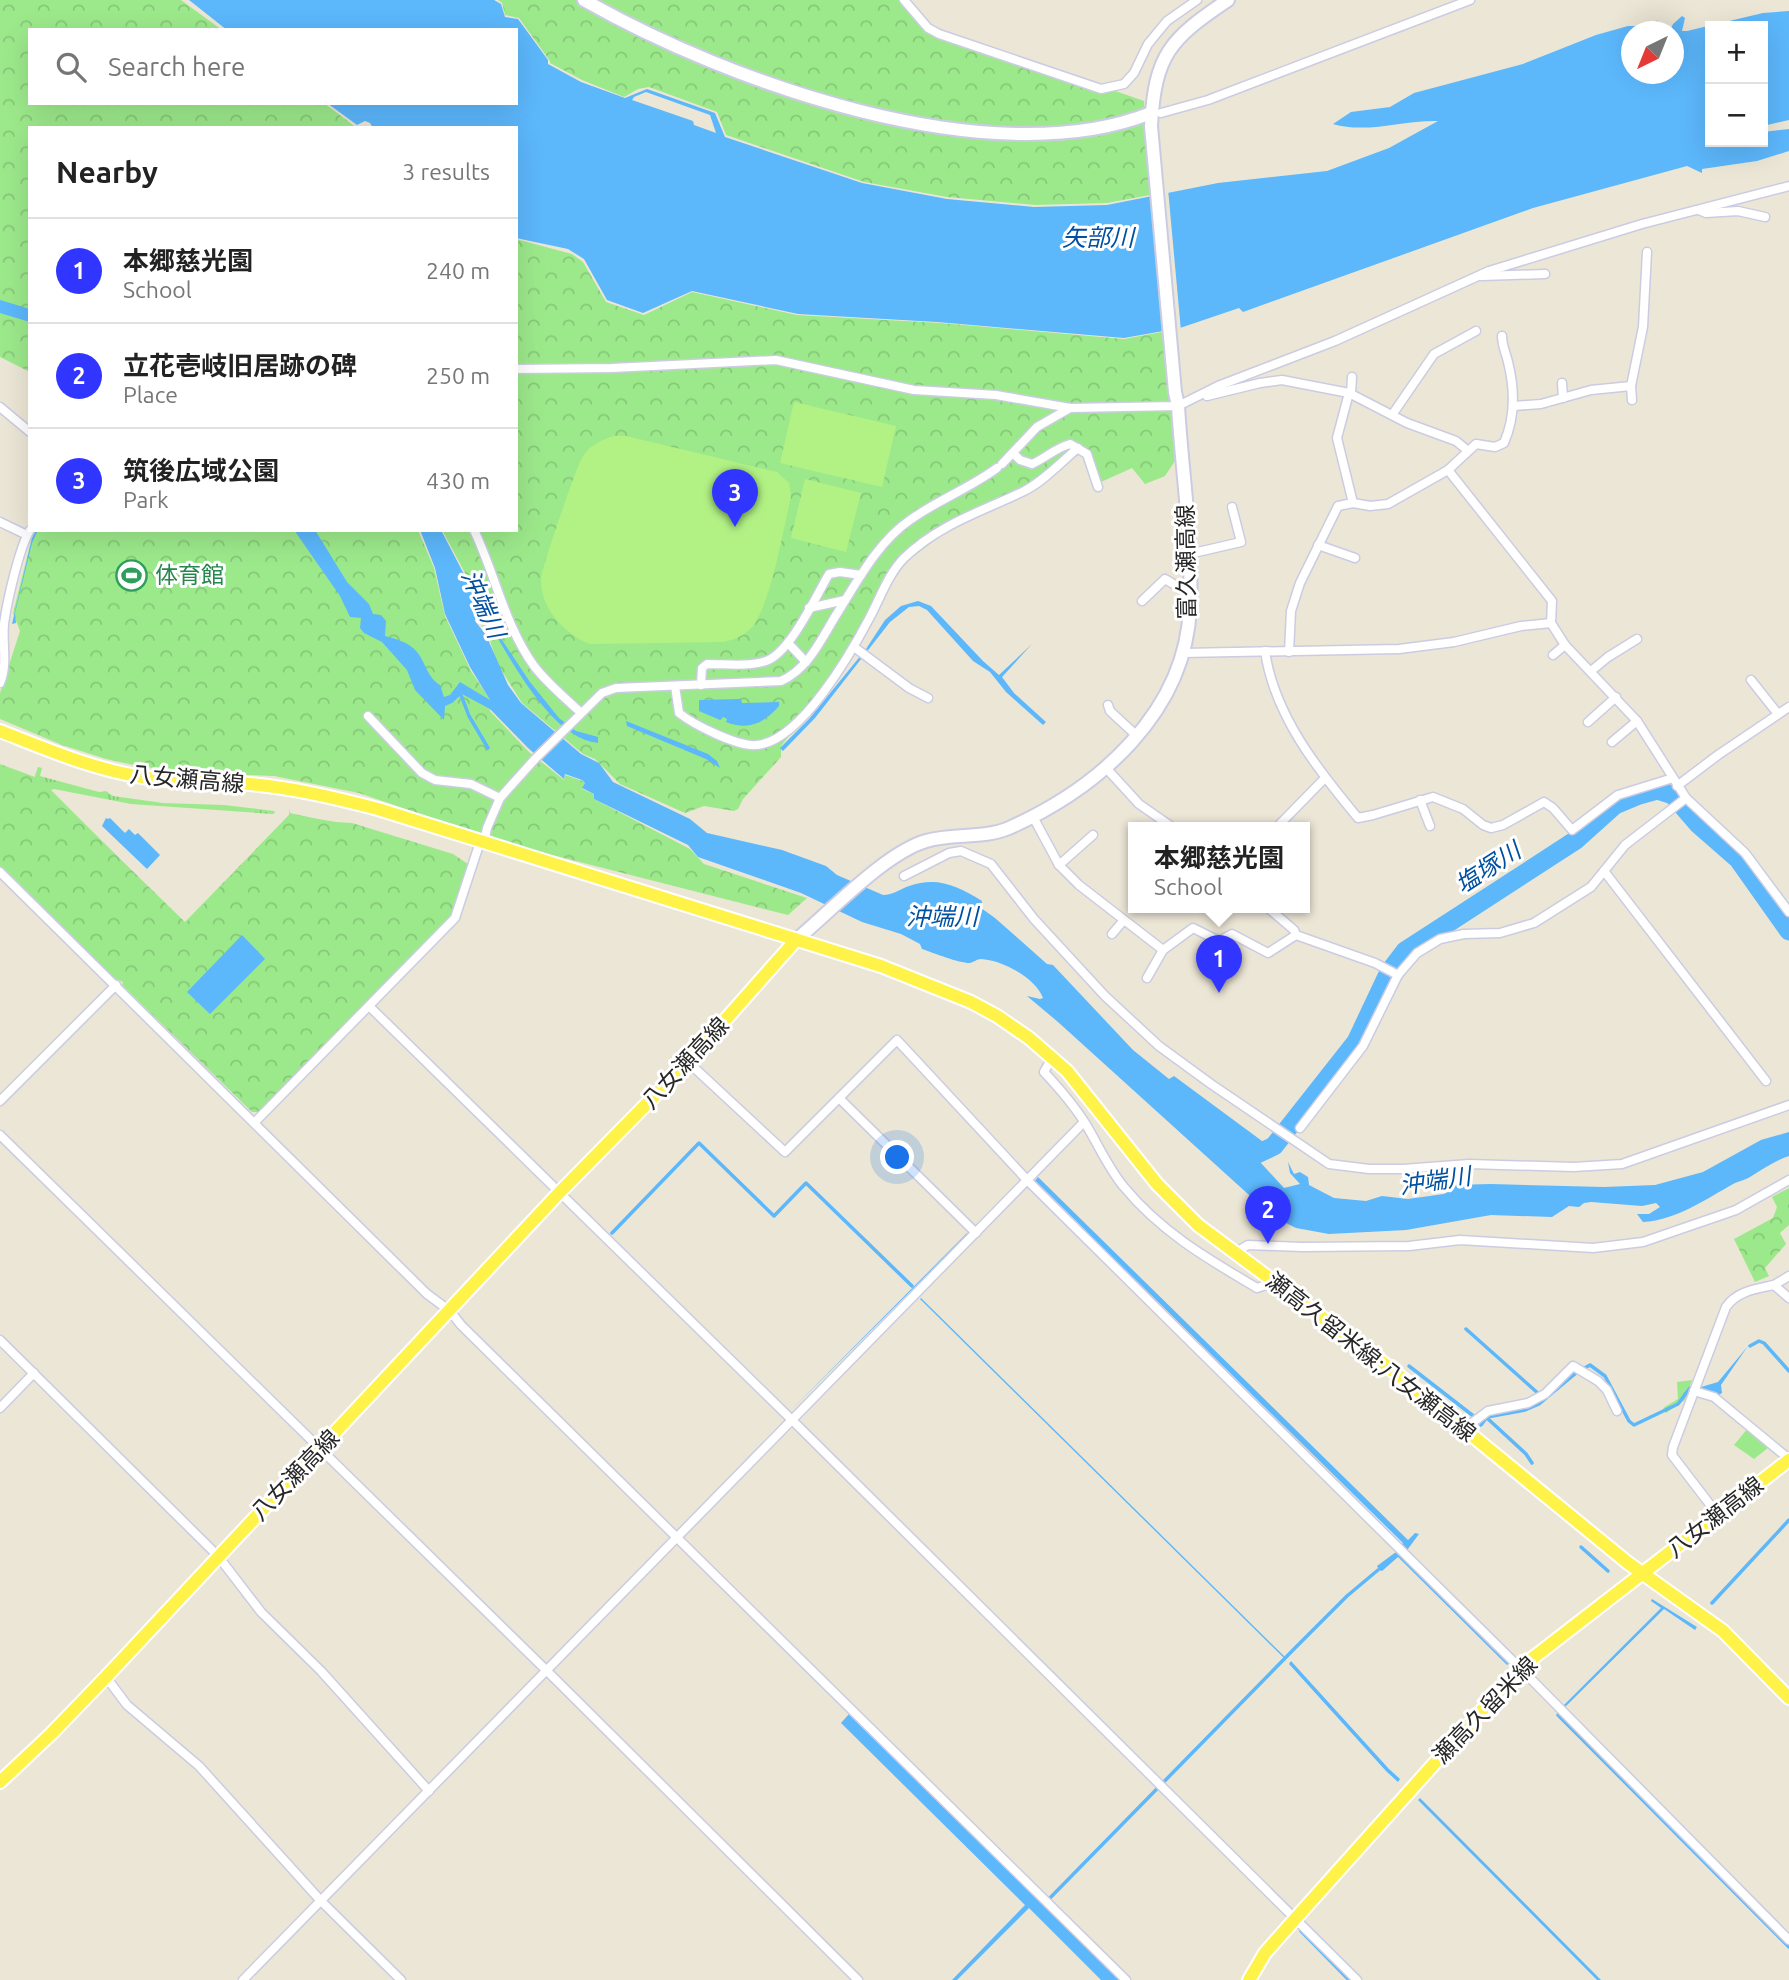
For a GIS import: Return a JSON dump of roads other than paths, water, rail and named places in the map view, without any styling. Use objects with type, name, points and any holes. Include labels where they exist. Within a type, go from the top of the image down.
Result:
[{"type":"main road","points":[[584,0],[737,71],[872,115],[948,129],[1019,133],[1102,128],[1154,117]]},
{"type":"main road","name":"富久瀬高線","points":[[796,940],[898,853],[926,841],[999,831],[1073,793],[1107,769],[1137,736],[1164,698],[1183,653],[1190,594],[1178,406],[1154,117],[1158,73],[1164,56],[1194,23],[1228,0]]},
{"type":"main road","name":"八女瀬高線","points":[[0,731],[112,771],[186,782],[288,788],[332,797],[796,940],[688,1062],[559,1194],[106,1677],[0,1782]]},
{"type":"main road","name":"瀬高久留米線;八女瀬高線","points":[[796,940],[881,966],[971,1002],[1029,1038],[1067,1071],[1157,1184],[1198,1224],[1377,1359],[1642,1574]]},
{"type":"main road","name":"八女瀬高線","points":[[1642,1574],[1789,1459]]},
{"type":"main road","points":[[1642,1574],[1723,1631],[1789,1698]]},
{"type":"main road","name":"瀬高久留米線","points":[[1249,1980],[1265,1953],[1520,1668],[1642,1574]]},
{"type":"street","points":[[904,0],[928,28],[939,34],[1101,89],[1124,84],[1134,73],[1148,44],[1167,21],[1197,0]]},
{"type":"street","points":[[1154,117],[1208,100],[1470,0]]},
{"type":"street","points":[[518,369],[612,368],[776,360],[914,390],[996,395],[1070,408],[1178,406],[1218,386],[1335,341],[1479,275],[1549,251],[1698,209],[1789,187]]},
{"type":"street","points":[[1698,209],[1706,213],[1738,211],[1765,218]]},
{"type":"street","points":[[1632,400],[1631,386],[1643,327],[1647,252]]},
{"type":"street","points":[[1479,275],[1545,274]]},
{"type":"street","points":[[1392,415],[1434,354],[1476,331]]},
{"type":"street","points":[[1289,652],[1291,611],[1300,583],[1338,506],[1353,503],[1370,506],[1388,504],[1448,470],[1476,444],[1495,447],[1504,443],[1511,427],[1514,406],[1502,336]]},
{"type":"street","points":[[1352,377],[1337,438],[1353,503]]},
{"type":"street","points":[[1197,398],[1282,380],[1350,393],[1392,415],[1456,441],[1467,450]]},
{"type":"street","points":[[1562,383],[1563,398]]},
{"type":"street","points":[[1514,406],[1542,404],[1591,390],[1631,386]]},
{"type":"street","points":[[0,407],[28,430]]},
{"type":"street","points":[[255,1122],[455,918],[500,798],[580,712],[602,693],[616,688],[781,681],[794,676],[806,663],[861,575],[892,535],[909,520],[978,482],[1000,466],[1037,427],[1070,408]]},
{"type":"street","points":[[1013,453],[1020,460],[1032,464],[1055,448],[1070,444],[1087,454],[1098,487]]},
{"type":"street","points":[[675,686],[679,713],[689,721],[737,741],[756,745],[776,740],[786,733],[828,687],[854,647],[892,574],[903,559],[956,520],[1027,489],[1078,448]]},
{"type":"street","points":[[1448,470],[1552,601],[1550,623],[1565,645],[1637,721],[1686,798],[1745,853],[1789,912]]},
{"type":"street","points":[[1189,554],[1241,542],[1232,506]]},
{"type":"street","points":[[0,522],[28,532],[4,625],[0,683]]},
{"type":"street","points":[[475,532],[521,645],[550,685],[580,712]]},
{"type":"street","points":[[1318,545],[1355,558]]},
{"type":"street","points":[[701,685],[702,668],[707,664],[763,662],[774,658],[788,643],[829,574],[840,572],[861,575]]},
{"type":"street","points":[[1142,601],[1165,579],[1190,594]]},
{"type":"street","points":[[809,608],[845,600]]},
{"type":"street","points":[[1183,653],[1399,649],[1454,642],[1521,625],[1550,623]]},
{"type":"street","points":[[1581,676],[1637,639]]},
{"type":"street","points":[[788,643],[806,663]]},
{"type":"street","points":[[1553,655],[1565,645]]},
{"type":"street","points":[[854,647],[909,688],[928,698]]},
{"type":"street","points":[[1265,651],[1267,666],[1284,711],[1325,778],[1357,818],[1373,816],[1433,797],[1463,809],[1491,828],[1503,825],[1544,802],[1553,808],[1572,830],[1618,795],[1675,782],[1789,707]]},
{"type":"street","points":[[1751,680],[1778,714]]},
{"type":"street","points":[[1588,722],[1616,697]]},
{"type":"street","points":[[1108,705],[1110,711],[1137,736]]},
{"type":"street","points":[[368,716],[422,773],[435,780],[471,784],[500,798]]},
{"type":"street","points":[[1612,742],[1637,721]]},
{"type":"street","points":[[1107,769],[1139,804],[1165,822]]},
{"type":"street","points":[[1283,822],[1325,778]]},
{"type":"street","points":[[1300,1128],[1363,1046],[1398,975],[1417,953],[1440,939],[1464,934],[1500,933],[1534,923],[1591,887],[1625,845],[1686,798]]},
{"type":"street","points":[[1420,800],[1430,826]]},
{"type":"street","points":[[1032,815],[1059,865],[1079,885],[1163,950]]},
{"type":"street","points":[[1059,865],[1093,835]]},
{"type":"street","points":[[950,838],[975,856]]},
{"type":"street","points":[[904,876],[949,853],[961,851],[991,864],[1034,919],[1105,996],[1159,1046],[1329,1164],[1380,1169],[1469,1164],[1574,1167],[1622,1164],[1789,1105]]},
{"type":"street","points":[[1604,871],[1766,1082]]},
{"type":"street","points":[[0,872],[427,1294],[450,1311],[461,1325],[1126,1980]]},
{"type":"street","points":[[1274,913],[1294,930],[1296,935],[1375,963],[1398,975]]},
{"type":"street","points":[[1112,934],[1124,920]]},
{"type":"street","points":[[1147,978],[1163,950],[1194,928],[1219,941],[1232,934],[1268,953],[1296,935]]},
{"type":"street","points":[[0,1101],[116,985]]},
{"type":"street","points":[[370,1007],[792,1420],[1357,1980]]},
{"type":"street","points":[[688,1062],[785,1152],[897,1040],[1028,1181],[1520,1668],[1789,1940]]},
{"type":"street","points":[[1052,1058],[1044,1073],[1066,1096],[1122,1185],[1153,1219],[1184,1244],[1257,1288],[1275,1282]]},
{"type":"street","points":[[839,1098],[976,1233]]},
{"type":"street","points":[[243,1980],[1084,1122]]},
{"type":"street","points":[[0,1135],[858,1980]]},
{"type":"street","points":[[1234,1253],[1248,1245],[1409,1246],[1460,1240],[1593,1248],[1643,1242],[1736,1210],[1789,1180]]},
{"type":"street","points":[[1718,1515],[1672,1455],[1726,1307],[1742,1293],[1774,1285],[1789,1276]]},
{"type":"street","points":[[1774,1285],[1789,1298]]},
{"type":"street","points":[[0,1340],[218,1556],[261,1612],[321,1671],[429,1791]]},
{"type":"street","points":[[1464,1429],[1488,1410],[1528,1403],[1545,1394],[1573,1366],[1598,1381],[1607,1390],[1617,1410]]},
{"type":"street","points":[[0,1408],[34,1373]]},
{"type":"street","points":[[1694,1391],[1714,1397],[1789,1459]]},
{"type":"street","points":[[106,1677],[128,1705],[199,1766],[321,1901],[401,1980]]},
{"type":"water","name":"矢部川","points":[[189,0],[494,0],[501,4],[505,17],[518,19],[548,60],[548,64],[581,82],[625,98],[647,89],[715,113],[725,137],[862,183],[947,199],[1034,207],[1107,205],[1218,183],[1327,171],[1389,148],[1438,121],[1359,128],[1333,124],[1351,112],[1390,107],[1414,93],[1523,64],[1621,28],[1621,84],[1684,84],[1684,31],[1705,27],[1705,147],[1768,147],[1768,131],[1789,129],[1789,151],[1757,161],[1702,169],[1702,173],[1687,166],[1533,208],[1243,312],[1239,308],[1180,328],[1124,338],[937,322],[798,314],[692,291],[643,313],[607,300],[584,259],[568,249],[518,238],[518,126],[372,126],[365,121],[357,125],[330,105],[518,105],[518,28],[224,28]],"holes":[[[646,92],[710,115],[716,133],[694,125],[693,121],[632,100]]]},
{"type":"water","points":[[1789,11],[1789,120],[1768,125],[1768,21],[1729,21],[1763,13]]},
{"type":"water","points":[[0,300],[28,308],[28,321],[0,313]]},
{"type":"water","points":[[37,532],[15,613],[16,623],[12,624],[32,538]]},
{"type":"water","name":"沖端川","points":[[295,532],[316,532],[347,582],[369,604],[373,614],[381,615],[386,621],[385,636],[402,641],[414,649],[432,678],[440,685],[444,697],[450,695],[460,682],[490,700],[470,667],[445,614],[435,568],[421,532],[442,532],[467,580],[487,603],[496,631],[530,682],[559,718],[576,731],[598,737],[598,743],[580,737],[563,726],[547,710],[532,692],[484,616],[475,612],[475,621],[486,635],[508,685],[521,703],[581,754],[599,763],[613,782],[690,819],[707,833],[782,850],[826,866],[837,875],[883,895],[919,883],[938,882],[956,887],[982,901],[981,908],[1047,964],[1053,965],[1133,1050],[1169,1079],[1174,1076],[1262,1141],[1274,1142],[1281,1148],[1265,1156],[1260,1162],[1284,1188],[1300,1184],[1290,1173],[1288,1162],[1294,1174],[1300,1172],[1308,1177],[1309,1185],[1334,1198],[1366,1201],[1382,1196],[1408,1199],[1444,1194],[1452,1190],[1453,1185],[1655,1185],[1703,1172],[1761,1140],[1789,1132],[1789,1156],[1691,1208],[1668,1217],[1643,1222],[1637,1214],[1649,1214],[1660,1207],[1656,1203],[1642,1206],[1591,1202],[1579,1207],[1569,1206],[1552,1217],[1491,1215],[1406,1230],[1329,1234],[1296,1228],[1259,1204],[1027,996],[1043,998],[1033,984],[1017,971],[989,960],[980,959],[965,963],[922,949],[920,944],[901,934],[862,922],[801,893],[698,857],[688,845],[594,799],[594,794],[582,788],[585,783],[582,780],[565,774],[564,779],[528,748],[490,709],[462,694],[445,706],[444,720],[415,690],[407,670],[382,642],[364,633],[360,628],[361,618],[350,617],[340,596]]},
{"type":"water","points":[[918,601],[931,606],[999,675],[1032,644],[1002,677],[1014,693],[1046,722],[1043,725],[1006,692],[990,672],[973,661],[927,610],[919,606],[909,607],[890,622],[815,718],[783,751],[780,748],[809,719],[866,649],[885,620],[901,606]]},
{"type":"water","points":[[741,699],[742,703],[779,702],[779,706],[762,721],[742,726],[726,722],[727,719],[723,717],[720,720],[699,711],[699,700]]},
{"type":"water","points":[[626,721],[708,754],[717,761],[720,768],[706,759],[627,726]]},
{"type":"water","points":[[106,818],[110,818],[125,833],[129,829],[135,835],[138,833],[160,855],[147,869],[102,826]]},
{"type":"water","points":[[242,935],[265,959],[210,1014],[187,992]]},
{"type":"water","points":[[1038,1177],[1408,1540],[1415,1533],[1419,1534],[1402,1557],[1509,1663],[1507,1665],[1398,1557],[1382,1571],[1379,1570],[1377,1566],[1396,1552],[1403,1543],[1035,1181]]},
{"type":"water","points":[[967,1233],[968,1234],[789,1412]]},
{"type":"water","points":[[921,1298],[1285,1657],[920,1299]]},
{"type":"water","points":[[1748,1346],[1721,1385],[1722,1393],[1719,1395],[1700,1392],[1701,1387],[1718,1382]]},
{"type":"water","points":[[1652,1599],[1697,1627],[1695,1630],[1664,1609],[1564,1708],[1563,1706],[1661,1608],[1651,1601]]},
{"type":"water","points":[[1291,1661],[1400,1779],[1398,1782],[1289,1664]]},
{"type":"water","points":[[849,1714],[1120,1980],[1101,1980],[1029,1908],[957,1980],[952,1980],[1025,1905],[841,1723]]},
{"type":"water","points":[[1420,1798],[1601,1980],[1597,1980],[1418,1800]]},
{"type":"waterway","points":[[461,695],[469,716],[488,748]]},
{"type":"waterway","name":"塩塚川","points":[[1253,1156],[1274,1146],[1356,1042],[1389,972],[1405,951],[1576,840],[1615,805],[1657,790],[1673,795],[1698,824],[1738,859],[1789,931]]},
{"type":"waterway","points":[[612,1233],[699,1143],[774,1216],[806,1183],[912,1286]]},
{"type":"waterway","points":[[1466,1329],[1540,1395]]},
{"type":"waterway","points":[[1750,1346],[1759,1341],[1764,1343],[1789,1371]]},
{"type":"waterway","points":[[1581,1370],[1590,1365],[1605,1376],[1629,1421],[1634,1425],[1678,1404],[1690,1388]]},
{"type":"waterway","points":[[1409,1366],[1476,1418]]},
{"type":"waterway","points":[[1481,1425],[1487,1417],[1525,1410],[1539,1404],[1576,1373]]},
{"type":"waterway","points":[[1487,1418],[1526,1454],[1532,1463]]},
{"type":"waterway","points":[[1712,1603],[1789,1520]]},
{"type":"waterway","points":[[1581,1547],[1608,1571]]},
{"type":"waterway","points":[[1047,1901],[1295,1648],[1347,1596],[1378,1570]]},
{"type":"waterway","points":[[1558,1715],[1789,1947]]},
{"type":"waterway","points":[[1301,1931],[1349,1980]]},
{"type":"place","name":"筑後広域公園","points":[[735,527]]},
{"type":"place","name":"体育館","points":[[132,575]]},
{"type":"place","name":"本郷慈光園","points":[[1219,993]]},
{"type":"place","name":"立花壱岐旧居跡の碑","points":[[1268,1244]]}]
